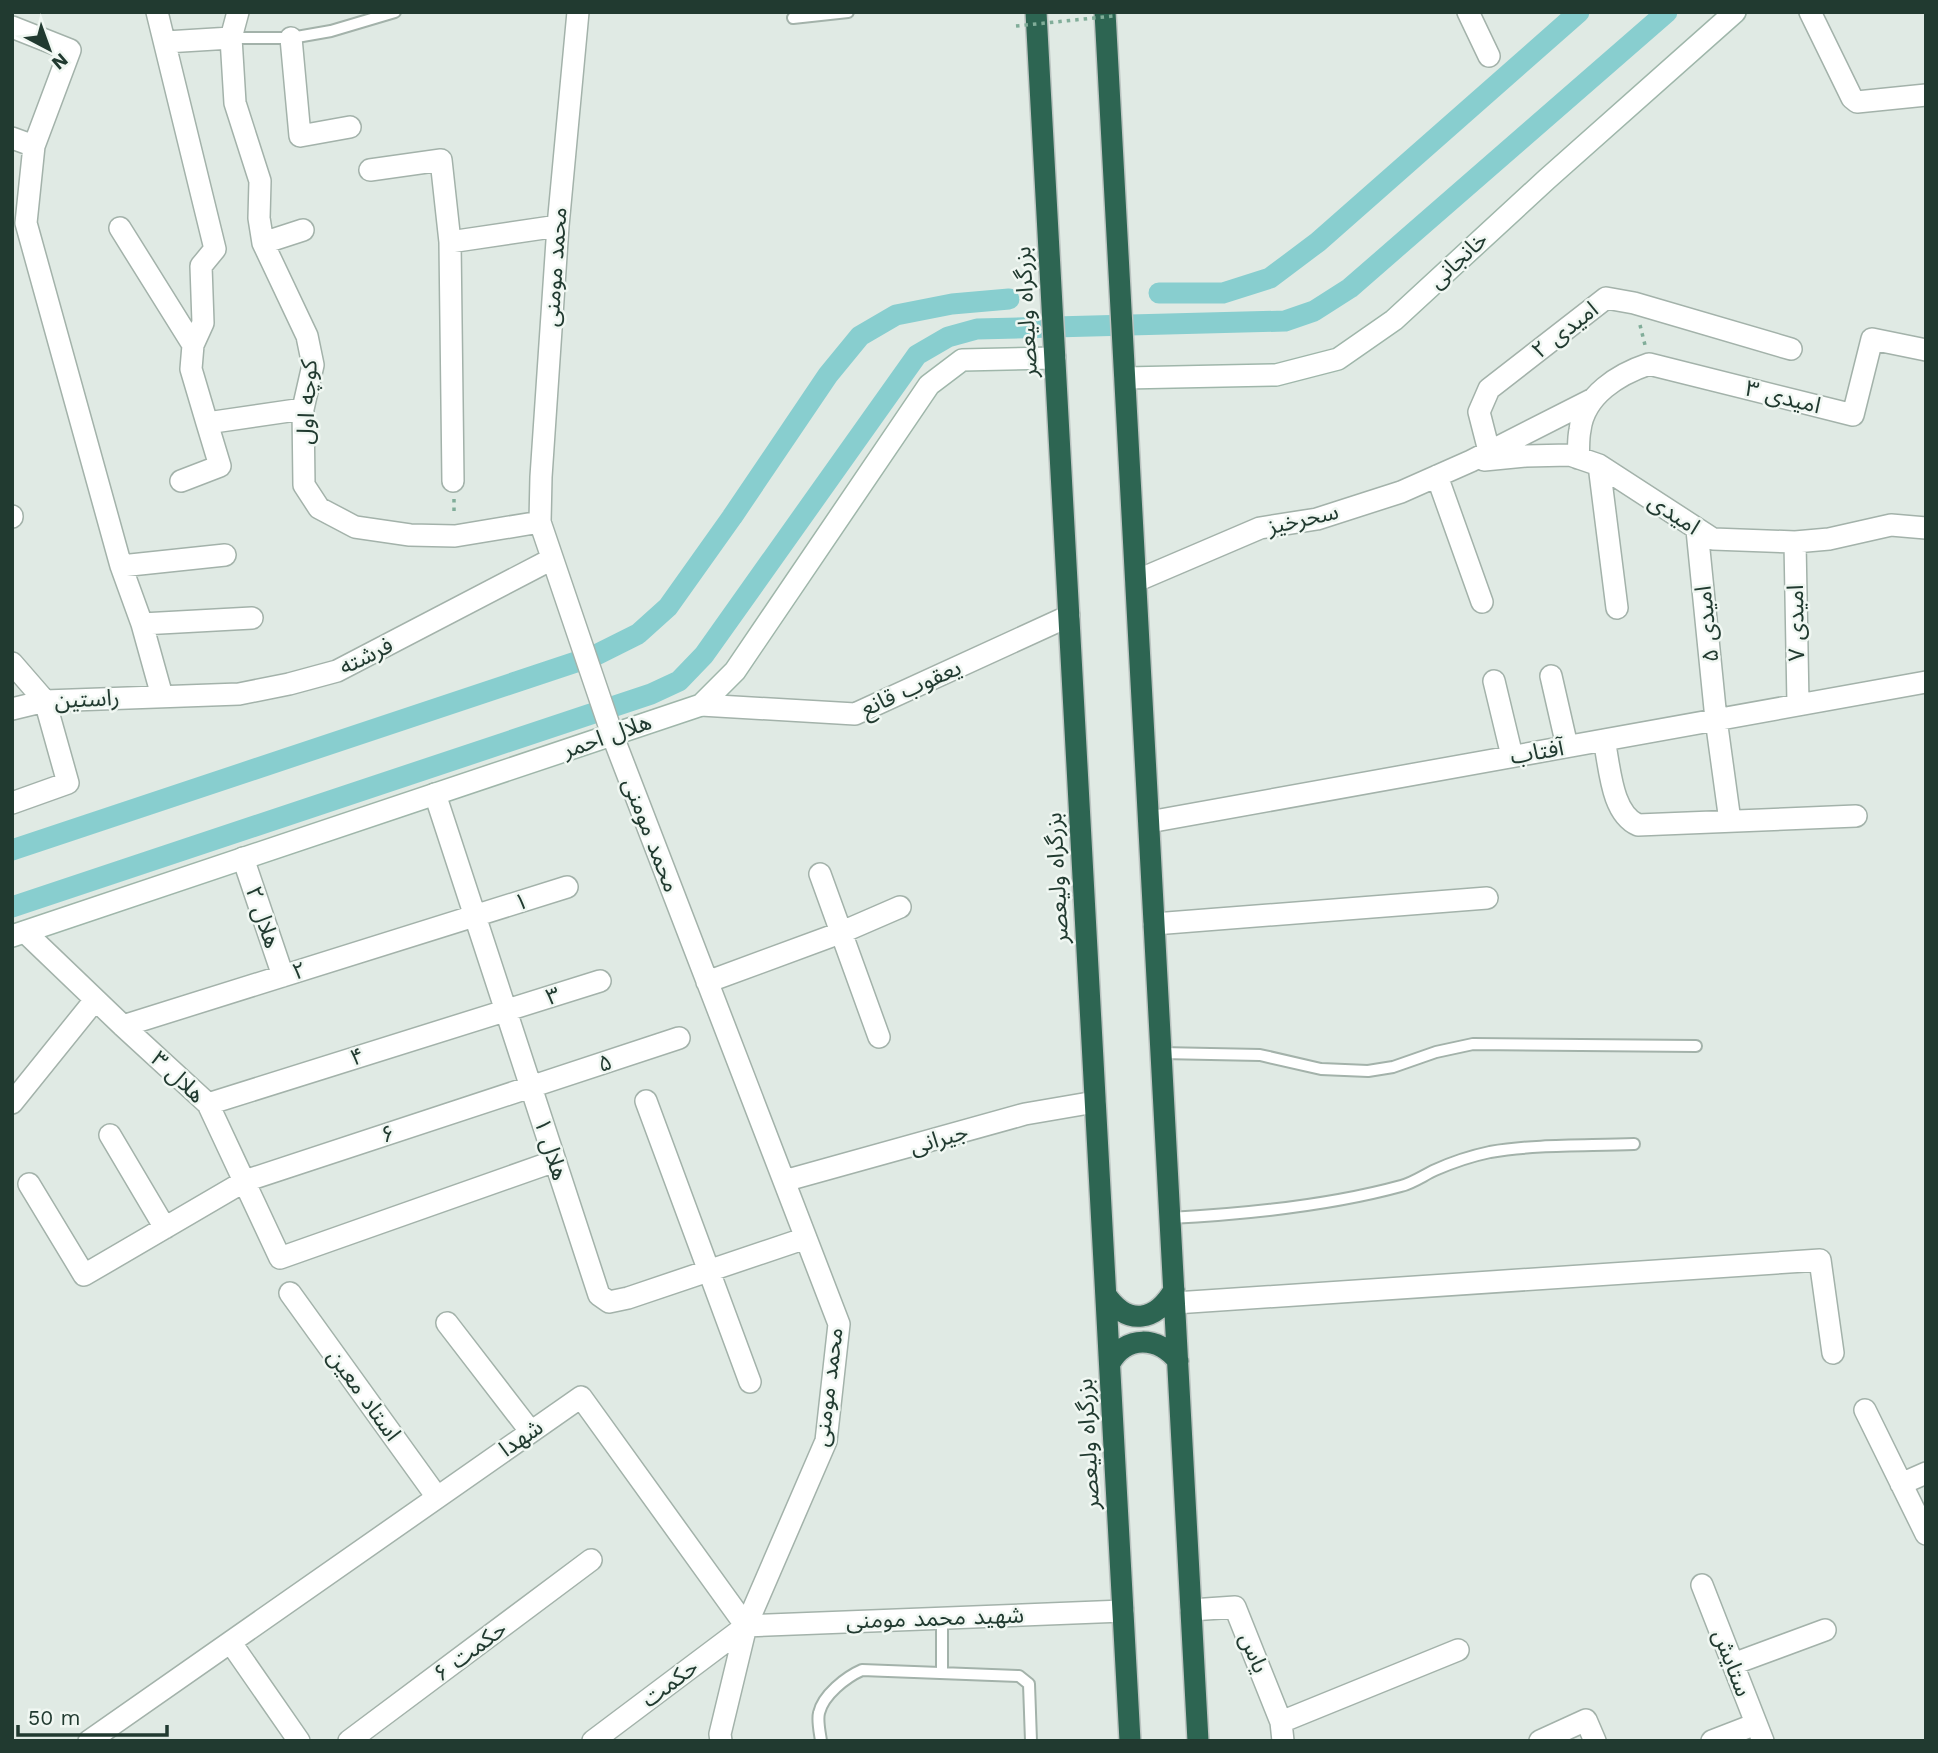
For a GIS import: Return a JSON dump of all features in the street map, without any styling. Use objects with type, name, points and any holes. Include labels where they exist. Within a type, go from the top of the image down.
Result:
[{"type":"highway","name":"بزرگراه ولیعصر","points":[[1036,12],[1130,1741]]},
{"type":"highway","points":[[1109,14],[1125,378],[1198,1741]]},
{"type":"highway","points":[[1106,1295],[1124,1313],[1147,1316],[1174,1297]]},
{"type":"highway","points":[[1110,1363],[1124,1346],[1133,1343],[1163,1347],[1178,1361]]},
{"type":"street","points":[[157,12],[215,249],[201,266],[203,323],[193,345],[191,369],[220,466],[181,481]]},
{"type":"street","name":"کوچه اول","points":[[238,12],[231,38],[234,103],[260,181],[259,218],[263,243],[307,336],[313,365],[303,409],[304,485],[319,508],[355,527],[411,535],[455,536],[540,522]]},
{"type":"street","name":"محمد مومنی","points":[[578,12],[558,226],[540,522],[609,728],[839,1324],[826,1441],[746,1626],[720,1734],[721,1741]]},
{"type":"street","points":[[1468,12],[1489,56]]},
{"type":"street","name":"خانجانی","points":[[1125,378],[1276,375],[1338,359],[1394,320],[1735,12]]},
{"type":"street","points":[[1810,12],[1852,98],[1857,102],[1926,95]]},
{"type":"street","points":[[12,27],[70,50],[34,146],[26,223],[121,566],[142,624],[162,696]]},
{"type":"street","points":[[166,42],[231,38]]},
{"type":"street","points":[[292,38],[300,136],[350,127]]},
{"type":"street","points":[[12,138],[34,146]]},
{"type":"street","points":[[370,170],[440,160],[450,242],[453,481]]},
{"type":"street","points":[[450,242],[558,226]]},
{"type":"street","points":[[121,228],[193,345]]},
{"type":"street","points":[[263,243],[303,230]]},
{"type":"street","name":"امیدی ۲","points":[[1480,456],[1479,412],[1489,389],[1606,298],[1634,303],[1791,349]]},
{"type":"street","name":"امیدی ۳","points":[[1650,364],[1853,415],[1872,339],[1926,350]]},
{"type":"street","name":"هلال احمر","points":[[19,934],[435,794],[609,728],[701,705],[735,671],[929,385],[962,360],[1055,358]]},
{"type":"street","points":[[1578,458],[1583,416],[1593,399],[1611,382],[1650,364]]},
{"type":"street","points":[[1480,456],[1593,399]]},
{"type":"street","points":[[207,423],[303,409]]},
{"type":"street","name":"امیدی","points":[[1480,456],[1570,455],[1599,464],[1713,539],[1795,542],[1829,539],[1891,525],[1926,528]]},
{"type":"street","name":"سحرخیز","points":[[1136,581],[1260,528],[1317,519],[1401,492],[1480,456]]},
{"type":"street","points":[[1599,464],[1617,608]]},
{"type":"street","points":[[1437,476],[1482,602]]},
{"type":"street","name":"امیدی ۵","points":[[1698,530],[1716,719],[1730,821]]},
{"type":"street","name":"امیدی ۷","points":[[1795,542],[1798,704]]},
{"type":"street","points":[[121,566],[225,555]]},
{"type":"street","name":"فرشته","points":[[162,696],[239,694],[337,671],[552,559]]},
{"type":"street","name":"یعقوب قانع","points":[[701,705],[855,714],[1069,616]]},
{"type":"street","points":[[142,624],[252,618]]},
{"type":"street","points":[[12,663],[45,701],[68,783],[12,803]]},
{"type":"street","points":[[1551,676],[1567,746]]},
{"type":"street","points":[[1494,681],[1512,756]]},
{"type":"street","name":"آفتاب","points":[[1149,822],[1926,682]]},
{"type":"street","name":"راستین","points":[[12,709],[45,701],[162,696]]},
{"type":"street","points":[[1604,740],[1618,806],[1630,821],[1638,825],[1856,816]]},
{"type":"street","name":"هلال ۱","points":[[435,794],[599,1295],[609,1302],[619,1300],[806,1238]]},
{"type":"street","name":"هلال ۲","points":[[243,858],[283,976]]},
{"type":"street","points":[[820,874],[879,1037]]},
{"type":"street","name":"۱","points":[[475,916],[567,887]]},
{"type":"street","points":[[1154,924],[1487,898]]},
{"type":"street","points":[[707,982],[840,933],[900,907]]},
{"type":"street","name":"۲","points":[[123,1026],[475,916]]},
{"type":"street","name":"هلال ۳","points":[[19,934],[208,1104],[280,1258],[555,1161]]},
{"type":"street","name":"۳","points":[[506,1011],[600,981]]},
{"type":"street","points":[[13,1101],[95,1000]]},
{"type":"street","name":"۴","points":[[208,1104],[506,1011]]},
{"type":"street","name":"۵","points":[[531,1087],[679,1038]]},
{"type":"street","name":"۶","points":[[29,1184],[84,1275],[245,1181],[531,1087]]},
{"type":"street","points":[[646,1101],[750,1382]]},
{"type":"street","name":"جیرانی","points":[[784,1181],[1026,1114],[1095,1102]]},
{"type":"street","points":[[110,1135],[165,1228]]},
{"type":"street","points":[[1174,1297],[1820,1260],[1833,1353]]},
{"type":"street","name":"استاد معین","points":[[290,1293],[437,1497]]},
{"type":"street","points":[[447,1323],[530,1432]]},
{"type":"street","name":"شهدا","points":[[89,1741],[581,1397],[746,1626]]},
{"type":"street","points":[[1865,1410],[1926,1534]]},
{"type":"street","points":[[1901,1484],[1926,1473]]},
{"type":"street","name":"حکمت ۶","points":[[349,1741],[591,1560]]},
{"type":"street","name":"ستایش","points":[[1702,1585],[1759,1732]]},
{"type":"street","name":"یاس","points":[[1191,1610],[1235,1607],[1282,1732]]},
{"type":"street","name":"شهید محمد مومنی","points":[[746,1626],[1123,1611]]},
{"type":"street","name":"حکمت","points":[[593,1741],[746,1626]]},
{"type":"street","points":[[1733,1664],[1825,1630]]},
{"type":"street","points":[[231,1643],[299,1741]]},
{"type":"street","points":[[1282,1732],[1458,1650]]},
{"type":"street","points":[[1540,1741],[1586,1720],[1595,1741]]},
{"type":"street","points":[[1712,1741],[1759,1732]]},
{"type":"lane","points":[[231,38],[292,38],[395,12]]},
{"type":"lane","points":[[793,18],[848,12]]},
{"type":"lane","points":[[1161,1053],[1260,1055],[1321,1069],[1368,1071],[1393,1067],[1436,1052],[1473,1044],[1696,1046]]},
{"type":"lane","points":[[1170,1218],[1254,1211],[1377,1192],[1406,1185],[1465,1158],[1491,1152],[1634,1144]]},
{"type":"lane","points":[[942,1618],[942,1673]]},
{"type":"lane","points":[[821,1741],[819,1713],[827,1697],[853,1674],[862,1671],[1019,1676],[1029,1684],[1031,1693],[1031,1741]]},
{"type":"path","points":[[1016,26],[1109,14]]},
{"type":"path","points":[[1634,303],[1650,364]]},
{"type":"path","points":[[453,481],[455,536]]},
{"type":"waterway","points":[[1159,293],[1223,293],[1270,278],[1318,242],[1579,12]]},
{"type":"waterway","points":[[12,907],[651,694],[679,681],[704,655],[917,355],[948,337],[977,329],[1285,321],[1314,311],[1350,288],[1667,12]]},
{"type":"waterway","points":[[12,850],[594,656],[638,634],[668,607],[828,375],[860,336],[896,315],[952,304],[1009,299]]}]
